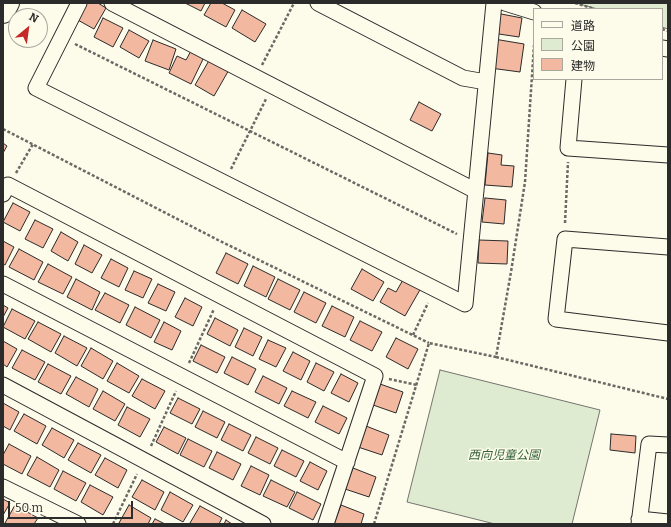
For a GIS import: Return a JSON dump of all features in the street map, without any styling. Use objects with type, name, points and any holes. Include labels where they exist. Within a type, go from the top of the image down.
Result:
[{"type":"highway","points":[[3,12],[8,3]]},
{"type":"street","points":[[79,3],[36,88],[465,304],[494,3]]},
{"type":"street","points":[[112,3],[476,191]]},
{"type":"street","points":[[318,3],[463,78],[486,82]]},
{"type":"street","points":[[505,3],[533,12]]},
{"type":"street","points":[[574,80],[568,148],[668,155]]},
{"type":"street","points":[[6,190],[220,296],[375,376],[326,524]]},
{"type":"street","points":[[668,246],[565,238],[556,319],[668,333]]},
{"type":"street","points":[[3,284],[347,462]]},
{"type":"street","points":[[3,385],[263,524]]},
{"type":"street","points":[[668,445],[649,444],[639,522],[668,522]]},
{"type":"street","points":[[3,488],[78,524]]},
{"type":"path","points":[[256,77],[294,3]]},
{"type":"path","points":[[575,3],[592,8]]},
{"type":"path","points":[[62,38],[471,240]]},
{"type":"path","points":[[224,182],[273,86]]},
{"type":"path","points":[[3,129],[218,240],[429,343]]},
{"type":"path","points":[[6,190],[33,144]]},
{"type":"path","points":[[565,238],[568,148]]},
{"type":"path","points":[[413,335],[435,288]]},
{"type":"path","points":[[113,524],[220,296]]},
{"type":"path","points":[[496,357],[668,399]]},
{"type":"path","points":[[375,376],[417,385]]},
{"type":"green space","points":[[576,3],[668,3],[668,29],[663,27],[663,8],[594,8]]},
{"type":"green space","name":"西向児童公園","points":[[440,370],[600,410],[572,524],[495,524],[407,502]]},
{"type":"building","points":[[86,3],[98,3],[106,8],[94,29],[76,19]]},
{"type":"building","points":[[185,3],[205,3],[201,11]]},
{"type":"building","points":[[211,3],[222,3],[235,10],[226,27],[204,15]]},
{"type":"building","points":[[242,10],[266,24],[255,42],[232,28]]},
{"type":"building","points":[[496,13],[522,18],[519,37],[492,33]]},
{"type":"building","points":[[103,18],[123,28],[113,47],[94,37]]},
{"type":"building","points":[[129,30],[149,41],[139,58],[120,47]]},
{"type":"building","points":[[494,39],[524,44],[520,72],[490,68]]},
{"type":"building","points":[[153,40],[176,49],[169,70],[145,61]]},
{"type":"building","points":[[192,49],[205,55],[191,84],[169,73],[177,56],[186,60]]},
{"type":"building","points":[[211,57],[230,68],[214,96],[195,85]]},
{"type":"building","points":[[419,102],[441,114],[432,131],[410,120]]},
{"type":"building","points":[[3,143],[7,146],[3,153]]},
{"type":"building","points":[[488,153],[502,155],[501,165],[514,166],[512,187],[485,185]]},
{"type":"building","points":[[485,198],[506,200],[504,224],[482,222]]},
{"type":"building","points":[[13,203],[30,212],[20,231],[3,222]]},
{"type":"building","points":[[35,220],[53,229],[43,248],[25,239]]},
{"type":"building","points":[[61,232],[78,242],[68,261],[51,251]]},
{"type":"building","points":[[479,240],[508,241],[507,264],[478,263]]},
{"type":"building","points":[[3,241],[14,247],[5,265],[3,264]]},
{"type":"building","points":[[84,245],[102,255],[92,273],[75,264]]},
{"type":"building","points":[[19,249],[43,262],[34,280],[9,267]]},
{"type":"building","points":[[226,253],[248,264],[238,284],[216,273]]},
{"type":"building","points":[[111,259],[128,268],[119,287],[101,278]]},
{"type":"building","points":[[48,264],[72,277],[63,294],[38,282]]},
{"type":"building","points":[[253,266],[275,277],[266,297],[244,286]]},
{"type":"building","points":[[362,269],[384,282],[373,301],[351,289]]},
{"type":"building","points":[[134,271],[152,279],[143,298],[125,290]]},
{"type":"building","points":[[404,278],[421,288],[405,316],[380,302],[388,288],[396,292]]},
{"type":"building","points":[[76,279],[100,292],[92,310],[67,297]]},
{"type":"building","points":[[278,279],[300,290],[290,310],[268,299]]},
{"type":"building","points":[[158,284],[175,292],[166,311],[148,303]]},
{"type":"building","points":[[304,292],[326,303],[316,323],[294,312]]},
{"type":"building","points":[[105,293],[129,305],[120,323],[95,310]]},
{"type":"building","points":[[185,298],[202,307],[193,326],[175,317]]},
{"type":"building","points":[[3,305],[8,308],[3,317]]},
{"type":"building","points":[[332,306],[354,317],[345,337],[322,326]]},
{"type":"building","points":[[135,307],[160,320],[151,338],[126,325]]},
{"type":"building","points":[[12,309],[35,321],[25,339],[3,327]]},
{"type":"building","points":[[215,318],[238,330],[230,346],[207,334]]},
{"type":"building","points":[[360,321],[382,332],[372,351],[350,340]]},
{"type":"building","points":[[38,322],[61,334],[51,352],[28,339]]},
{"type":"building","points":[[164,322],[181,331],[172,350],[154,342]]},
{"type":"building","points":[[244,328],[262,337],[253,356],[235,347]]},
{"type":"building","points":[[64,336],[87,348],[77,366],[55,353]]},
{"type":"building","points":[[396,338],[418,349],[408,369],[386,357]]},
{"type":"building","points":[[268,340],[286,348],[276,367],[259,359]]},
{"type":"building","points":[[3,341],[17,349],[7,367],[3,364]]},
{"type":"building","points":[[201,345],[225,357],[217,373],[193,361]]},
{"type":"building","points":[[91,348],[113,361],[103,379],[81,366]]},
{"type":"building","points":[[22,350],[45,362],[35,380],[12,368]]},
{"type":"building","points":[[293,352],[310,361],[301,380],[283,371]]},
{"type":"building","points":[[232,357],[256,369],[248,385],[224,373]]},
{"type":"building","points":[[117,363],[139,376],[129,393],[107,381]]},
{"type":"building","points":[[316,363],[334,372],[324,391],[307,382]]},
{"type":"building","points":[[48,364],[71,376],[61,394],[38,382]]},
{"type":"building","points":[[341,374],[358,383],[349,402],[331,393]]},
{"type":"building","points":[[263,376],[287,388],[279,404],[255,392]]},
{"type":"building","points":[[76,377],[98,389],[89,407],[66,394]]},
{"type":"building","points":[[142,379],[165,391],[155,409],[132,396]]},
{"type":"building","points":[[380,384],[403,392],[396,413],[373,405]]},
{"type":"building","points":[[103,391],[125,404],[115,421],[93,409]]},
{"type":"building","points":[[292,391],[316,402],[308,418],[284,406]]},
{"type":"building","points":[[178,398],[200,409],[192,424],[170,413]]},
{"type":"building","points":[[3,403],[19,412],[10,430],[3,426]]},
{"type":"building","points":[[323,406],[347,418],[339,434],[315,422]]},
{"type":"building","points":[[127,407],[150,419],[140,437],[118,425]]},
{"type":"building","points":[[203,411],[225,422],[217,438],[195,427]]},
{"type":"building","points":[[24,414],[46,426],[37,444],[14,431]]},
{"type":"building","points":[[229,424],[251,435],[243,451],[221,440]]},
{"type":"building","points":[[366,426],[389,435],[382,455],[358,447]]},
{"type":"building","points":[[164,427],[186,438],[178,454],[156,442]]},
{"type":"building","points":[[52,428],[74,440],[64,458],[42,445]]},
{"type":"building","points":[[611,434],[636,436],[635,453],[610,450]]},
{"type":"building","points":[[256,437],[278,448],[270,464],[248,453]]},
{"type":"building","points":[[188,439],[212,451],[204,467],[180,455]]},
{"type":"building","points":[[78,443],[101,455],[91,473],[68,460]]},
{"type":"building","points":[[9,444],[31,456],[22,474],[3,464],[3,455]]},
{"type":"building","points":[[282,450],[304,461],[296,477],[274,466]]},
{"type":"building","points":[[217,452],[241,464],[233,480],[209,468]]},
{"type":"building","points":[[37,457],[59,470],[50,487],[27,475]]},
{"type":"building","points":[[105,458],[127,470],[118,488],[95,475]]},
{"type":"building","points":[[310,462],[327,471],[318,490],[300,481]]},
{"type":"building","points":[[251,466],[269,475],[260,495],[241,486]]},
{"type":"building","points":[[353,468],[376,477],[369,497],[345,489]]},
{"type":"building","points":[[63,471],[86,483],[76,501],[54,489]]},
{"type":"building","points":[[142,480],[164,492],[155,510],[132,497]]},
{"type":"building","points":[[271,480],[295,492],[287,507],[263,496]]},
{"type":"building","points":[[90,485],[113,497],[103,515],[81,502]]},
{"type":"building","points":[[170,492],[193,505],[183,522],[161,510]]},
{"type":"building","points":[[297,492],[321,504],[313,520],[289,508]]},
{"type":"building","points":[[3,499],[10,503],[3,515]]},
{"type":"building","points":[[15,505],[38,518],[34,524],[5,523]]},
{"type":"building","points":[[129,505],[151,518],[148,524],[119,523]]},
{"type":"building","points":[[341,505],[364,514],[361,524],[334,524]]},
{"type":"building","points":[[200,506],[222,518],[219,524],[190,523]]},
{"type":"building","points":[[155,519],[165,524],[152,524]]},
{"type":"building","points":[[226,520],[232,524],[224,524]]}]
